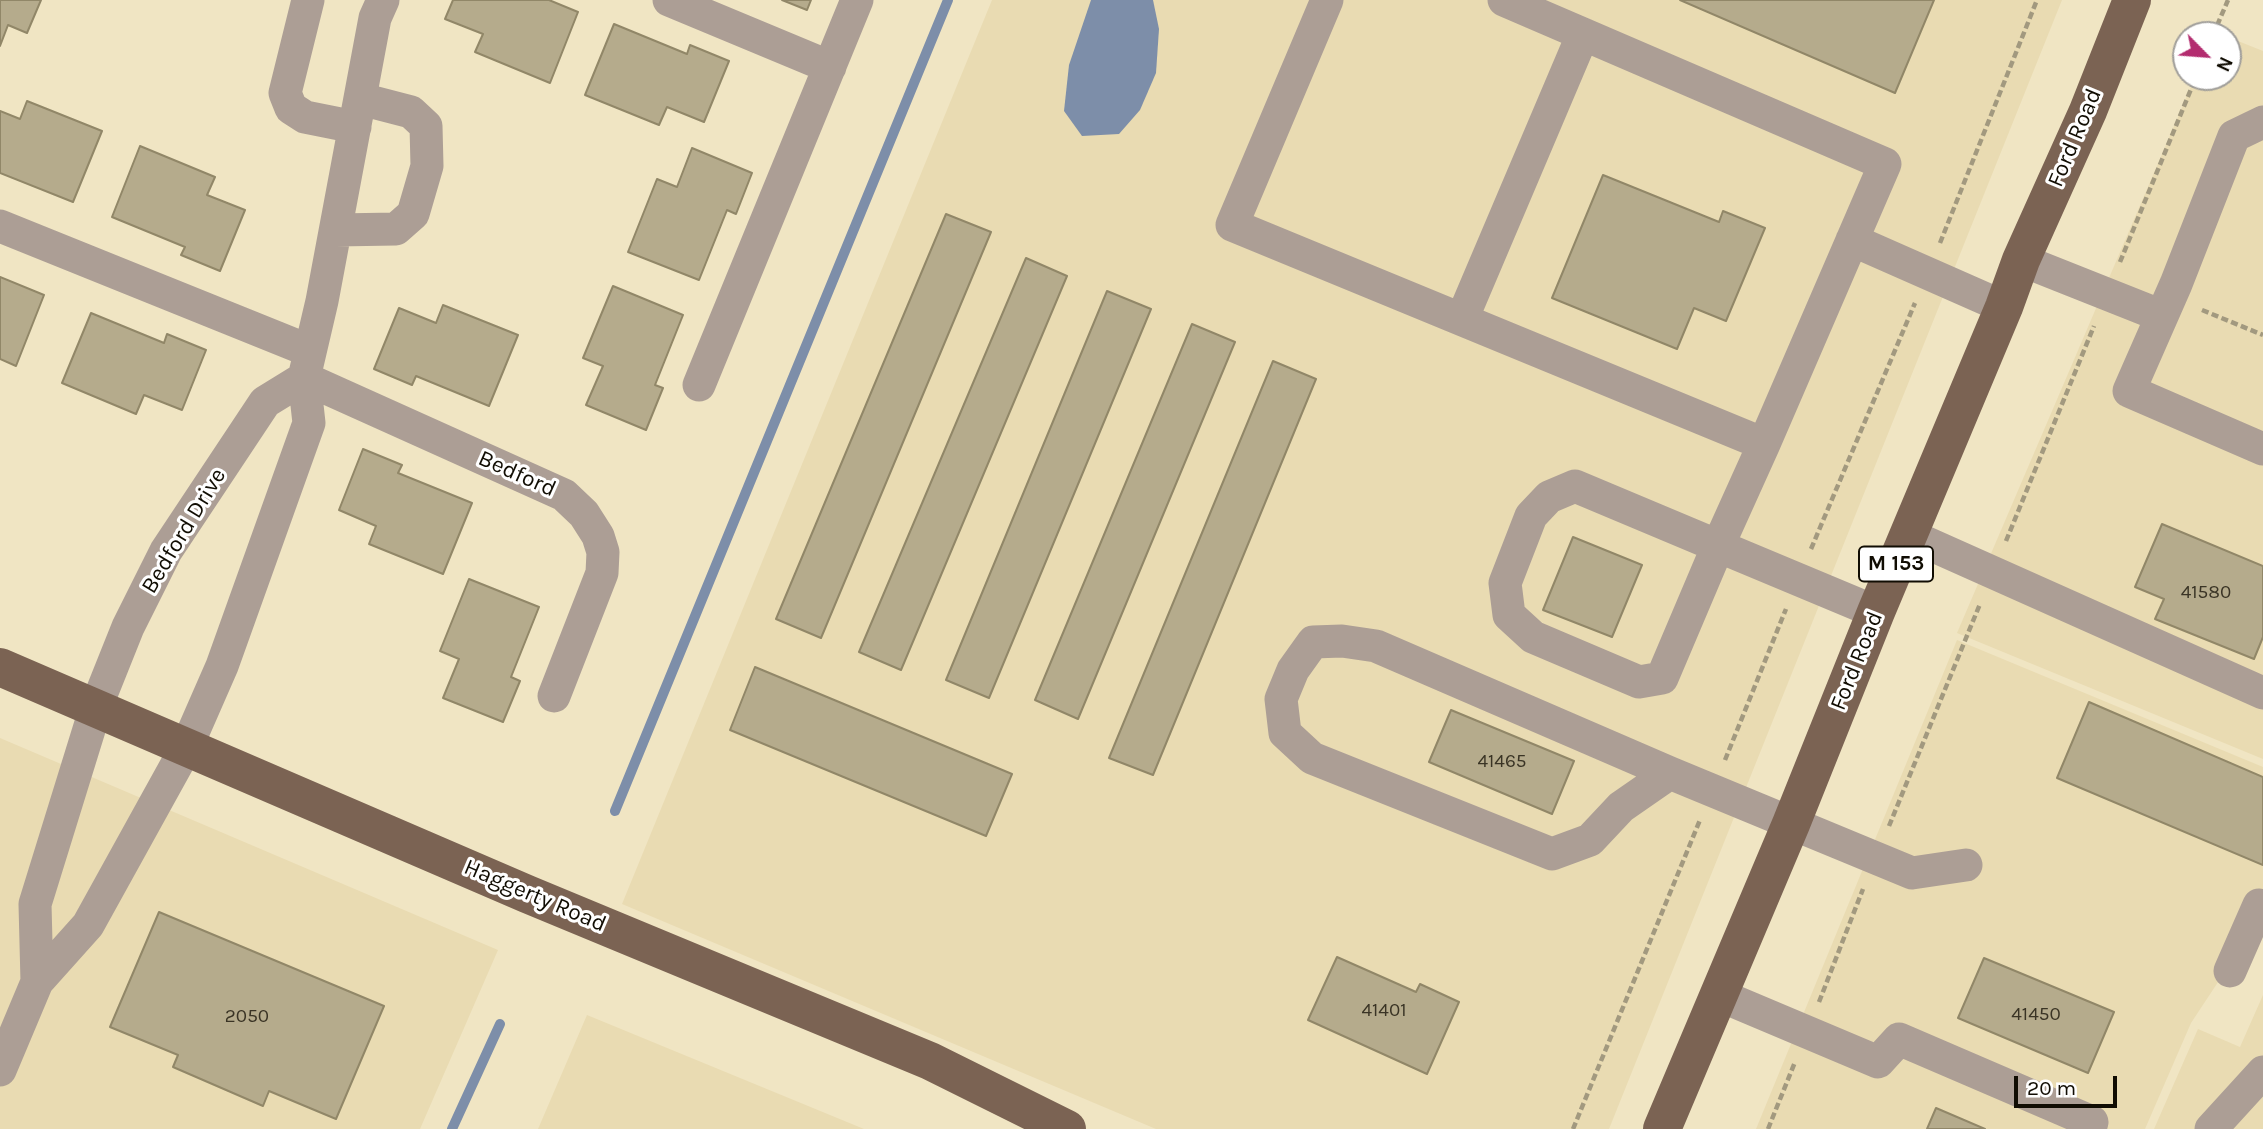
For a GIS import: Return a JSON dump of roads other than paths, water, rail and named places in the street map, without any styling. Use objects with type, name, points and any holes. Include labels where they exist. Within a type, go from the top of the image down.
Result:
[{"type":"main road","name":"Ford Road","points":[[1662,1129],[1791,824],[2021,260],[2088,111],[2132,0]]},
{"type":"main road","name":"Haggerty Road","points":[[0,667],[527,894],[930,1061],[1067,1129]]},
{"type":"street","points":[[308,0],[285,93],[291,108],[305,117],[411,112],[426,126],[427,166],[413,214],[396,229],[336,230]]},
{"type":"street","points":[[0,1070],[37,982],[88,925],[187,746],[222,666],[309,423],[307,365],[336,230],[375,18],[383,0]]},
{"type":"street","points":[[669,0],[830,67]]},
{"type":"street","points":[[699,385],[857,0]]},
{"type":"street","points":[[1327,0],[1232,225],[1764,444]]},
{"type":"street","points":[[1504,0],[1885,164],[1718,546],[1662,678],[1639,682],[1533,638],[1509,615],[1505,583],[1531,516],[1549,497],[1575,486],[1718,546],[1877,612]]},
{"type":"street","points":[[1462,319],[1583,34]]},
{"type":"street","points":[[2253,136],[2215,181],[2176,284],[2129,391],[2263,449]]},
{"type":"street","name":"Bedford","points":[[0,226],[307,365],[564,495],[584,514],[598,536],[603,552],[601,573],[554,696]]},
{"type":"street","points":[[1852,240],[2004,307]]},
{"type":"street","points":[[2021,260],[2156,328]]},
{"type":"street","name":"Bedford Drive","points":[[37,982],[36,904],[96,707],[128,627],[166,551],[265,402],[307,365]]},
{"type":"street","points":[[1909,535],[2263,691]]},
{"type":"street","points":[[1670,774],[1621,807],[1590,840],[1552,854],[1312,758],[1285,733],[1280,699],[1293,670],[1313,642],[1342,641],[1376,646],[1670,774],[1912,873],[1966,865]]},
{"type":"street","points":[[2230,971],[2259,905],[2263,907]]},
{"type":"street","points":[[1719,995],[1878,1062],[1899,1039],[2092,1122],[2090,1129]]},
{"type":"street","points":[[2211,1129],[2263,1072]]},
{"type":"water","points":[[1091,0],[1153,0],[1159,29],[1156,73],[1140,110],[1119,134],[1082,136],[1064,111],[1069,65]]},
{"type":"waterway","points":[[615,811],[948,0]]},
{"type":"waterway","points":[[452,1129],[500,1024]]}]
